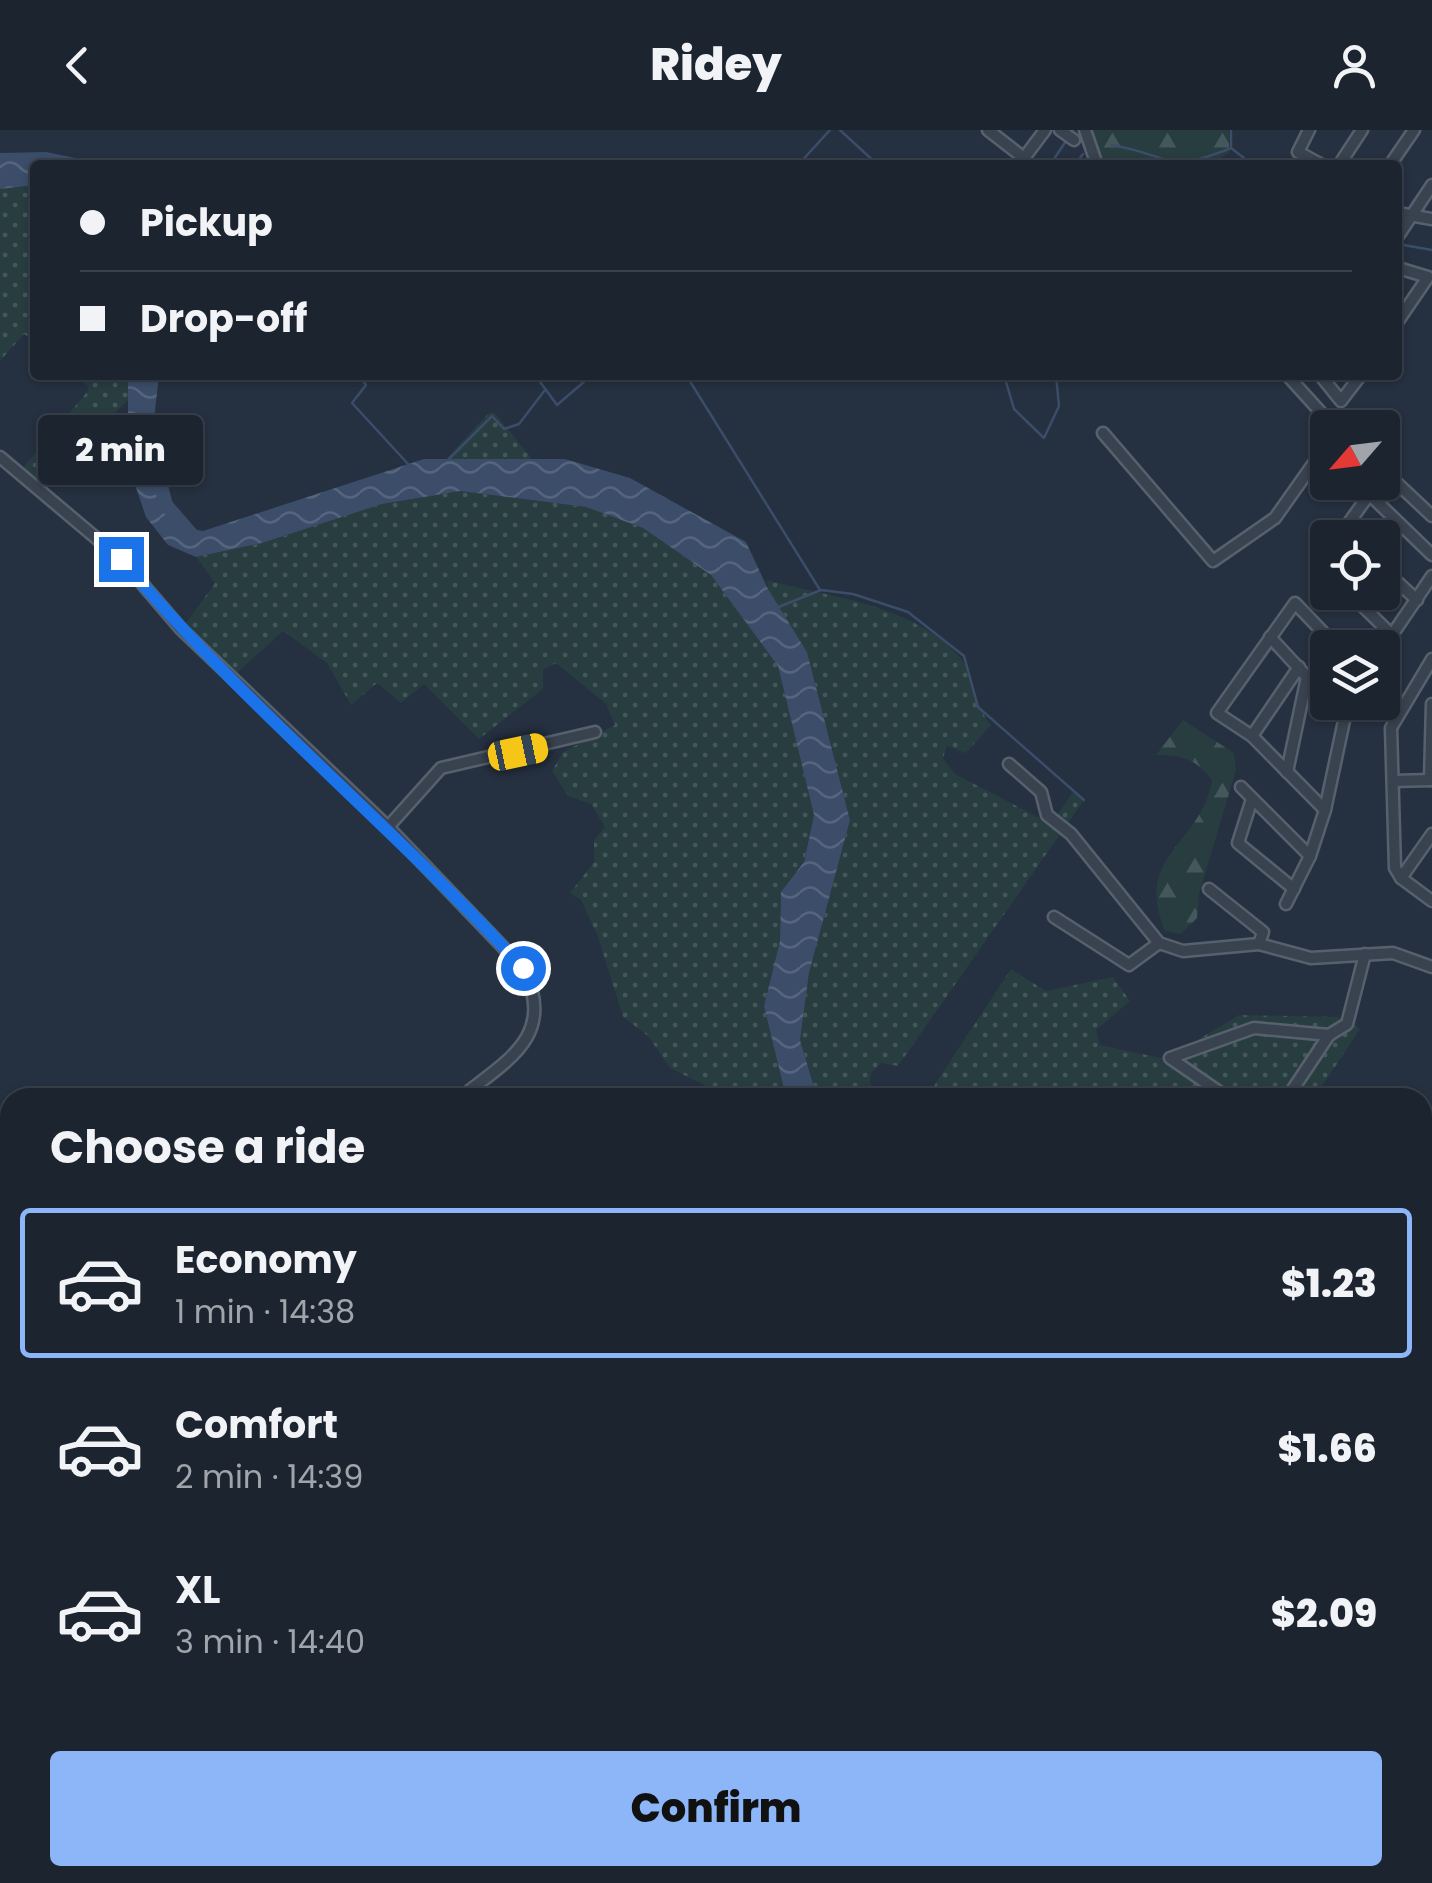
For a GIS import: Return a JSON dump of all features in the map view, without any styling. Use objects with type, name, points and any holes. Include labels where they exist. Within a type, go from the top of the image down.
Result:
[{"type":"street","points":[[988,130],[1024,158],[1043,131]]},
{"type":"street","points":[[1060,130],[1074,140]]},
{"type":"street","points":[[1086,130],[1096,160]]},
{"type":"street","points":[[1309,130],[1298,152],[1313,160]]},
{"type":"street","points":[[1341,160],[1362,130]]},
{"type":"street","points":[[1393,160],[1414,130]]},
{"type":"street","points":[[1404,214],[1432,185]]},
{"type":"street","points":[[1404,214],[1432,218]]},
{"type":"street","points":[[1402,269],[1428,278],[1402,315]]},
{"type":"street","points":[[1292,380],[1319,410]]},
{"type":"street","points":[[1324,380],[1341,401],[1356,380]]},
{"type":"street","points":[[1103,433],[1214,562],[1275,518],[1310,468]]},
{"type":"street","points":[[0,457],[121,559],[255,703],[388,827],[496,940],[530,982],[534,1020],[530,1039],[472,1088]]},
{"type":"street","points":[[1400,487],[1432,516]]},
{"type":"street","points":[[1375,500],[1432,555]]},
{"type":"street","points":[[1366,610],[1392,635],[1432,576]]},
{"type":"street","points":[[1400,585],[1416,600]]},
{"type":"street","points":[[1320,630],[1294,603],[1216,713],[1252,736],[1325,810]]},
{"type":"street","points":[[1270,637],[1307,677],[1287,772]]},
{"type":"street","points":[[1400,707],[1432,660]]},
{"type":"street","points":[[1252,736],[1299,668]]},
{"type":"street","points":[[1421,676],[1432,685]]},
{"type":"street","points":[[1393,780],[1431,780],[1432,704]]},
{"type":"street","points":[[1286,904],[1310,856],[1325,810],[1344,720]]},
{"type":"street","points":[[1394,720],[1398,873],[1432,901]]},
{"type":"street","points":[[388,827],[441,768],[595,732]]},
{"type":"street","points":[[1009,764],[1041,792],[1047,815],[1078,843],[1159,943],[1183,951],[1259,944],[1310,958],[1407,956],[1432,967]]},
{"type":"street","points":[[1241,788],[1310,856]]},
{"type":"street","points":[[1252,798],[1238,842],[1294,889]]},
{"type":"street","points":[[1398,873],[1432,834]]},
{"type":"street","points":[[1209,889],[1263,932],[1259,944]]},
{"type":"street","points":[[1054,917],[1129,965],[1159,943]]},
{"type":"street","points":[[1294,1088],[1329,1035],[1347,1024],[1366,954]]},
{"type":"street","points":[[1214,1088],[1170,1058],[1254,1028],[1329,1035]]},
{"type":"green space","points":[[1091,130],[1229,130],[1229,153],[1217,160],[1100,160]]},
{"type":"green space","points":[[30,186],[30,338],[24,334],[0,361],[0,189]]},
{"type":"green space","points":[[81,380],[128,380],[129,399],[35,491],[17,475],[88,391]]},
{"type":"green space","points":[[494,412],[532,459],[446,459],[489,413]]},
{"type":"green space","points":[[460,491],[586,507],[643,528],[711,575],[778,666],[814,815],[804,862],[781,892],[780,941],[764,1006],[784,1088],[710,1088],[670,1068],[648,1036],[623,1017],[598,937],[581,900],[570,893],[594,862],[594,840],[605,827],[591,804],[568,796],[552,771],[563,752],[615,725],[606,704],[556,663],[543,670],[543,689],[479,739],[424,684],[401,703],[377,683],[351,705],[327,663],[283,631],[230,679],[181,630],[215,583],[196,557],[262,543],[382,504]]},
{"type":"green space","points":[[767,580],[869,605],[917,624],[939,638],[964,663],[991,725],[966,753],[947,746],[943,758],[955,774],[1051,824],[1074,790],[1084,800],[898,1066],[881,1063],[871,1073],[874,1088],[814,1088],[800,1040],[809,973],[850,820],[807,652],[768,589]]},
{"type":"green space","points":[[1183,720],[1234,753],[1236,770],[1199,894],[1197,918],[1181,934],[1165,931],[1157,905],[1157,884],[1163,866],[1206,802],[1212,780],[1188,760],[1156,755]]},
{"type":"green space","points":[[1011,969],[1046,991],[1113,977],[1130,1001],[1096,1030],[1100,1045],[1166,1059],[1239,1015],[1339,1017],[1360,1029],[1321,1088],[933,1088]]},
{"type":"water","points":[[46,152],[85,160],[30,160],[30,186],[0,189],[0,153]]},
{"type":"water","points":[[128,380],[159,380],[154,435],[156,474],[169,510],[181,527],[203,531],[424,459],[565,459],[630,478],[746,542],[768,589],[807,652],[850,820],[809,973],[800,1040],[814,1088],[784,1088],[764,1006],[780,941],[781,892],[804,862],[814,815],[778,666],[711,575],[643,528],[586,507],[460,491],[382,504],[262,543],[196,557],[168,545],[146,517],[128,464]]},
{"type":"waterway","points":[[803,160],[830,130]]},
{"type":"waterway","points":[[840,130],[873,160]]},
{"type":"waterway","points":[[1231,130],[1231,148],[1247,160]]},
{"type":"waterway","points":[[1053,160],[1066,141]]},
{"type":"waterway","points":[[1112,145],[1167,160]]},
{"type":"waterway","points":[[1193,160],[1231,148]]},
{"type":"waterway","points":[[1079,160],[1083,154]]},
{"type":"waterway","points":[[1402,245],[1432,250]]},
{"type":"waterway","points":[[362,380],[366,385],[352,403],[409,465]]},
{"type":"waterway","points":[[539,380],[557,405],[586,380]]},
{"type":"waterway","points":[[689,380],[820,590]]},
{"type":"waterway","points":[[1005,380],[1014,409],[1044,438],[1059,406],[1056,380]]},
{"type":"waterway","points":[[449,459],[492,416],[504,429],[519,424],[545,390]]},
{"type":"waterway","points":[[152,451],[166,505],[193,536]]},
{"type":"waterway","points":[[776,608],[821,590],[853,594],[908,612],[964,656],[978,707],[1084,800]]},
{"type":"route","points":[[121,559],[181,628],[388,827],[523,968]]}]
